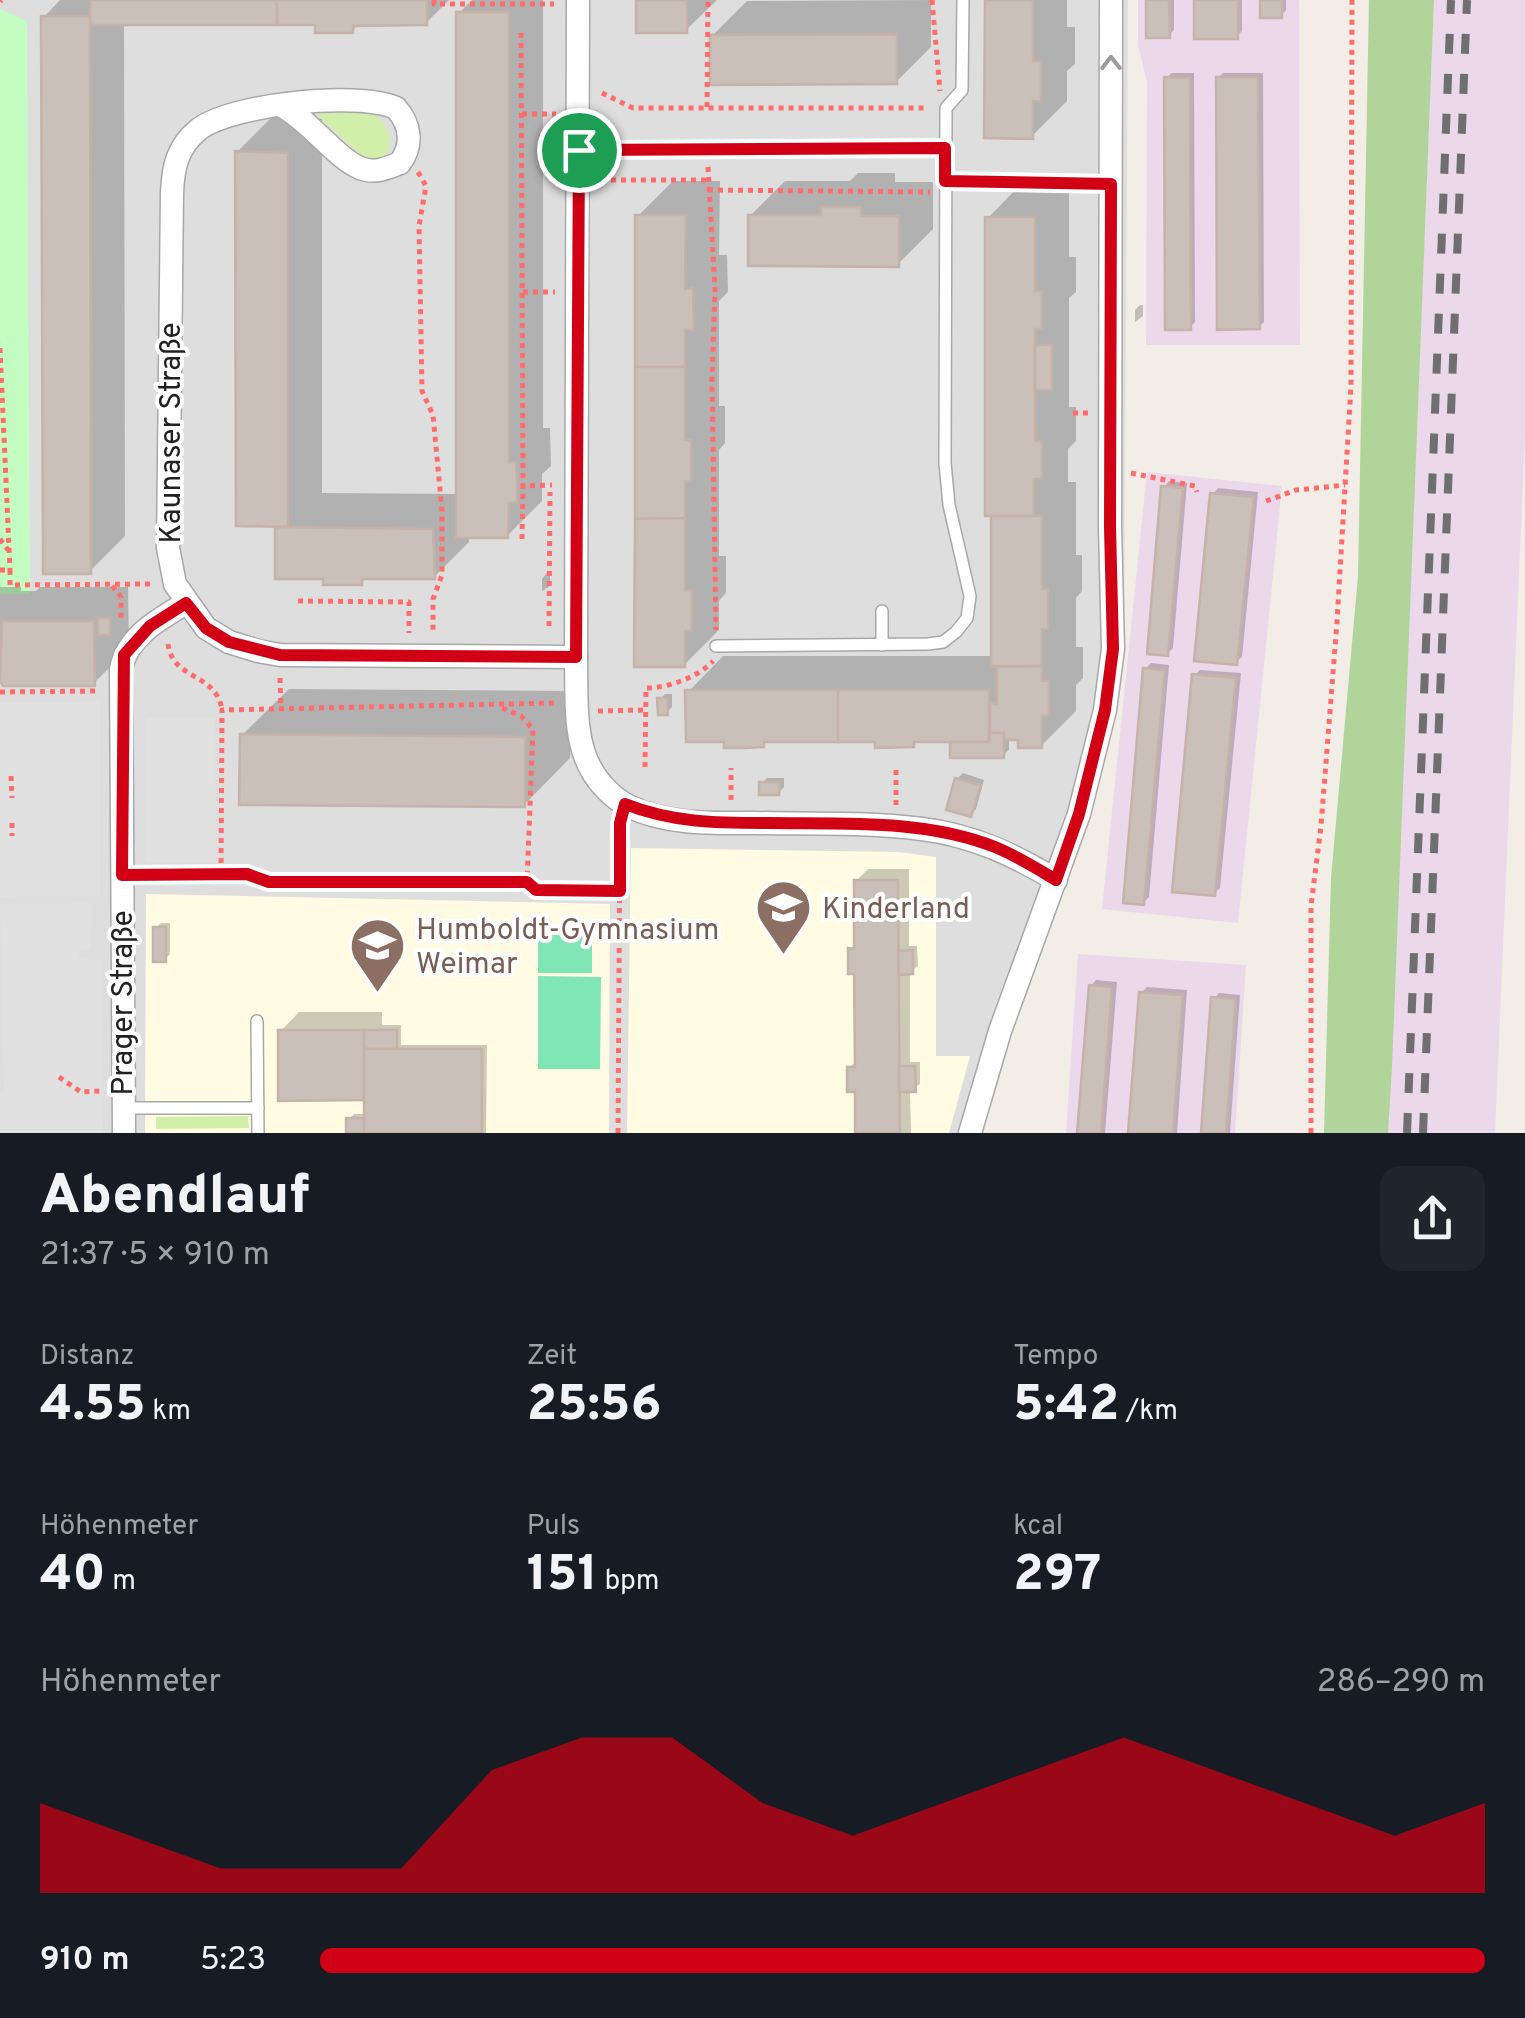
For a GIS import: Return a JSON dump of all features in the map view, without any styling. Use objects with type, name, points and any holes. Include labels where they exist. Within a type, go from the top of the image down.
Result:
[{"type":"street","points":[[970,1133],[1000,1031],[1079,814],[1101,727],[1113,649],[1111,0]]},
{"type":"street","points":[[570,2],[578,76],[579,150],[576,657],[581,740],[589,767],[604,788],[625,804],[654,816],[686,822],[896,826],[964,837],[996,848],[1056,880]]},
{"type":"street","name":"Kaunaser Straße","points":[[282,106],[302,116],[360,168],[380,171],[400,164],[405,157],[409,130],[404,117],[384,103],[360,100],[282,106],[232,113],[214,120],[184,144],[176,159],[172,193],[168,548],[175,584],[206,628],[229,642],[280,655],[576,657]]},
{"type":"street","points":[[130,645],[186,603]]},
{"type":"street","name":"Prager Straße","points":[[124,1133],[121,690],[124,655],[130,645]]},
{"type":"lane","points":[[716,646],[943,642],[968,618],[970,596],[949,504],[945,463],[946,108],[962,90],[963,0]]},
{"type":"lane","points":[[579,150],[945,148]]},
{"type":"lane","points":[[882,611],[882,645]]},
{"type":"lane","points":[[257,1021],[258,1133]]},
{"type":"lane","points":[[123,1099],[258,1108]]},
{"type":"path","points":[[434,0],[434,4],[570,2]]},
{"type":"path","points":[[707,108],[708,0]]},
{"type":"path","points":[[578,76],[613,100],[633,108],[946,108],[938,85],[932,0]]},
{"type":"path","points":[[1311,1133],[1311,906],[1321,826],[1346,485],[1352,293],[1352,0]]},
{"type":"path","points":[[521,32],[522,539]]},
{"type":"path","points":[[521,114],[578,115]]},
{"type":"path","points":[[419,174],[426,186],[419,226],[422,391],[433,415],[442,511],[442,576],[421,656]]},
{"type":"path","points":[[579,180],[708,180],[713,211],[716,646],[713,662],[700,674],[681,678],[668,688],[646,688],[645,768]]},
{"type":"path","points":[[708,190],[1111,184]]},
{"type":"path","points":[[522,292],[578,292]]},
{"type":"path","points":[[0,353],[10,586],[159,584]]},
{"type":"path","points":[[1110,465],[1195,486],[1197,492]]},
{"type":"path","points":[[523,486],[552,485]]},
{"type":"path","points":[[1266,501],[1296,490],[1346,485]]},
{"type":"path","points":[[0,539],[10,552]]},
{"type":"path","points":[[0,570],[10,570]]},
{"type":"path","points":[[109,585],[121,597],[121,627],[130,645]]},
{"type":"path","points":[[298,601],[409,602],[421,656]]},
{"type":"path","points":[[162,618],[170,658],[207,684],[220,700],[221,873]]},
{"type":"path","points":[[280,678],[281,710]]},
{"type":"path","points":[[0,692],[121,690]]},
{"type":"path","points":[[222,710],[497,706],[646,710]]},
{"type":"path","points":[[497,706],[521,716],[533,728],[527,882]]},
{"type":"path","points":[[730,823],[731,768]]},
{"type":"path","points":[[896,768],[896,826]]},
{"type":"path","points":[[11,776],[12,798]]},
{"type":"path","points":[[618,1133],[620,823],[625,804]]},
{"type":"path","points":[[12,823],[12,836]]},
{"type":"path","points":[[122,875],[247,874],[269,882],[527,882],[536,890],[620,891]]},
{"type":"path","points":[[59,1078],[82,1092],[123,1099]]},
{"type":"shaded area","points":[[0,0],[1128,0],[1124,635],[975,1133],[0,1133]]},
{"type":"shaded area","points":[[1138,0],[1299,0],[1300,345],[1146,345],[1147,82],[1138,45]]},
{"type":"shaded area","points":[[1434,0],[1525,0],[1525,434],[1495,1133],[1388,1133]]},
{"type":"shaded area","points":[[1147,472],[1282,486],[1238,923],[1102,909]]},
{"type":"shaded area","points":[[100,702],[100,896],[0,897],[0,703]]},
{"type":"shaded area","points":[[215,717],[216,863],[146,863],[146,718]]},
{"type":"shaded area","name":"Kinderland","points":[[631,848],[899,852],[936,857],[936,1056],[970,1056],[949,1133],[627,1133]]},
{"type":"shaded area","name":"Humboldt-Gymnasium Weimar","points":[[146,894],[610,904],[609,1133],[145,1133]]},
{"type":"shaded area","points":[[90,903],[91,950],[80,950],[79,959],[102,960],[103,1133],[0,1133],[0,1092],[4,1091],[0,904]]},
{"type":"shaded area","points":[[1078,954],[1246,965],[1235,1133],[1066,1133]]},
{"type":"green space","points":[[1369,0],[1434,0],[1392,1067],[1388,1133],[1324,1133],[1331,878],[1358,576]]},
{"type":"green space","points":[[0,9],[27,21],[30,594],[0,594]]},
{"type":"green space","points":[[371,112],[389,134],[389,147],[382,160],[364,158],[316,114]]},
{"type":"green space","points":[[538,930],[592,931],[592,973],[538,973]]},
{"type":"green space","points":[[538,976],[601,977],[600,1069],[538,1069]]},
{"type":"green space","points":[[248,1116],[249,1128],[156,1129],[156,1117]]},
{"type":"building","points":[[90,0],[277,0],[277,25],[90,25]]},
{"type":"building","points":[[277,0],[427,0],[427,25],[353,26],[353,33],[315,33],[315,25],[277,25]]},
{"type":"building","points":[[636,0],[687,0],[687,33],[636,33]]},
{"type":"building","points":[[985,0],[1033,0],[1033,61],[1041,61],[1041,102],[1033,101],[1033,139],[984,138]]},
{"type":"building","points":[[1146,0],[1169,0],[1170,38],[1146,38]]},
{"type":"building","points":[[1194,0],[1238,0],[1238,39],[1194,39]]},
{"type":"building","points":[[1260,0],[1282,0],[1282,18],[1260,18]]},
{"type":"building","points":[[456,12],[509,12],[509,462],[516,462],[517,503],[509,503],[508,538],[456,538]]},
{"type":"building","points":[[41,16],[90,16],[91,574],[43,574]]},
{"type":"building","points":[[897,34],[897,84],[710,85],[710,35]]},
{"type":"building","points":[[1164,77],[1190,78],[1191,330],[1165,330]]},
{"type":"building","points":[[1216,77],[1258,77],[1260,329],[1217,330]]},
{"type":"building","points":[[235,151],[288,153],[288,527],[236,526]]},
{"type":"building","points":[[821,207],[861,207],[861,216],[899,216],[899,267],[748,266],[748,215],[821,215]]},
{"type":"building","points":[[635,215],[686,215],[685,289],[693,288],[694,330],[685,330],[685,367],[635,367]]},
{"type":"building","points":[[985,217],[1035,217],[1035,291],[1042,291],[1042,329],[1035,329],[1035,441],[1042,441],[1042,479],[1034,479],[1034,516],[985,516]]},
{"type":"building","points":[[1035,345],[1052,345],[1052,390],[1035,390]]},
{"type":"building","points":[[635,367],[685,367],[685,440],[691,440],[691,481],[685,481],[685,518],[635,519]]},
{"type":"building","points":[[1161,486],[1183,488],[1168,656],[1147,654]]},
{"type":"building","points":[[1210,493],[1254,497],[1237,665],[1194,661]]},
{"type":"building","points":[[991,516],[1042,516],[1042,589],[1048,589],[1048,629],[1042,629],[1042,666],[991,666]]},
{"type":"building","points":[[685,518],[685,590],[692,590],[692,631],[685,631],[685,667],[634,667],[635,519]]},
{"type":"building","points":[[275,527],[433,529],[435,579],[362,579],[362,585],[323,585],[323,579],[275,579]]},
{"type":"building","points":[[98,618],[110,618],[110,635],[98,635]]},
{"type":"building","points":[[2,621],[94,621],[95,686],[3,686]]},
{"type":"building","points":[[1042,666],[1042,681],[1049,681],[1049,715],[1042,716],[1042,748],[1018,748],[1018,740],[1004,740],[1004,733],[990,733],[990,703],[997,704],[997,667]]},
{"type":"building","points":[[1143,668],[1165,670],[1144,905],[1123,903]]},
{"type":"building","points":[[1192,674],[1236,678],[1215,896],[1172,892]]},
{"type":"building","points":[[685,690],[838,690],[838,742],[764,742],[764,747],[724,748],[724,742],[686,742]]},
{"type":"building","points":[[838,690],[989,690],[989,742],[914,742],[914,747],[875,748],[875,742],[838,742]]},
{"type":"building","points":[[657,698],[667,698],[668,715],[658,715]]},
{"type":"building","points":[[990,733],[1004,733],[1004,758],[950,758],[950,742],[989,742]]},
{"type":"building","points":[[240,734],[525,737],[525,807],[239,805]]},
{"type":"building","points":[[955,778],[981,785],[971,817],[946,810]]},
{"type":"building","points":[[759,782],[780,782],[779,795],[759,795]]},
{"type":"building","points":[[854,880],[898,880],[900,1133],[855,1133],[855,1092],[847,1092],[847,1067],[855,1067],[854,974],[848,974],[848,948],[854,949]]},
{"type":"building","points":[[153,927],[166,927],[166,962],[153,962]]},
{"type":"building","points":[[913,950],[913,974],[899,975],[898,951]]},
{"type":"building","points":[[1089,985],[1112,987],[1101,1133],[1077,1133]]},
{"type":"building","points":[[1139,992],[1183,995],[1173,1133],[1128,1133]]},
{"type":"building","points":[[1211,997],[1236,999],[1226,1133],[1201,1133]]},
{"type":"building","points":[[278,1030],[364,1030],[364,1100],[278,1101]]},
{"type":"building","points":[[364,1030],[397,1030],[397,1049],[364,1049]]},
{"type":"building","points":[[364,1049],[482,1049],[482,1133],[364,1133]]},
{"type":"building","points":[[899,1066],[915,1066],[916,1092],[899,1092]]},
{"type":"building","points":[[346,1118],[364,1118],[364,1133],[346,1133]]},
{"type":"railway","points":[[1407,1133],[1451,0]]},
{"type":"railway","points":[[1423,1133],[1467,0]]},
{"type":"place","name":"Kinderland","points":[[783,957]]},
{"type":"place","name":"Humboldt-Gymnasium Weimar","points":[[377,995]]},
{"type":"route","points":[[945,148],[945,181],[1111,184],[1113,649],[1105,710],[1079,814],[1056,880],[996,848],[926,829],[686,822],[654,816],[625,804],[620,823],[620,891],[536,890],[527,882],[269,882],[247,874],[122,875],[124,655],[150,626],[186,603],[206,628],[229,642],[280,655],[576,657],[579,150],[945,148]]}]
